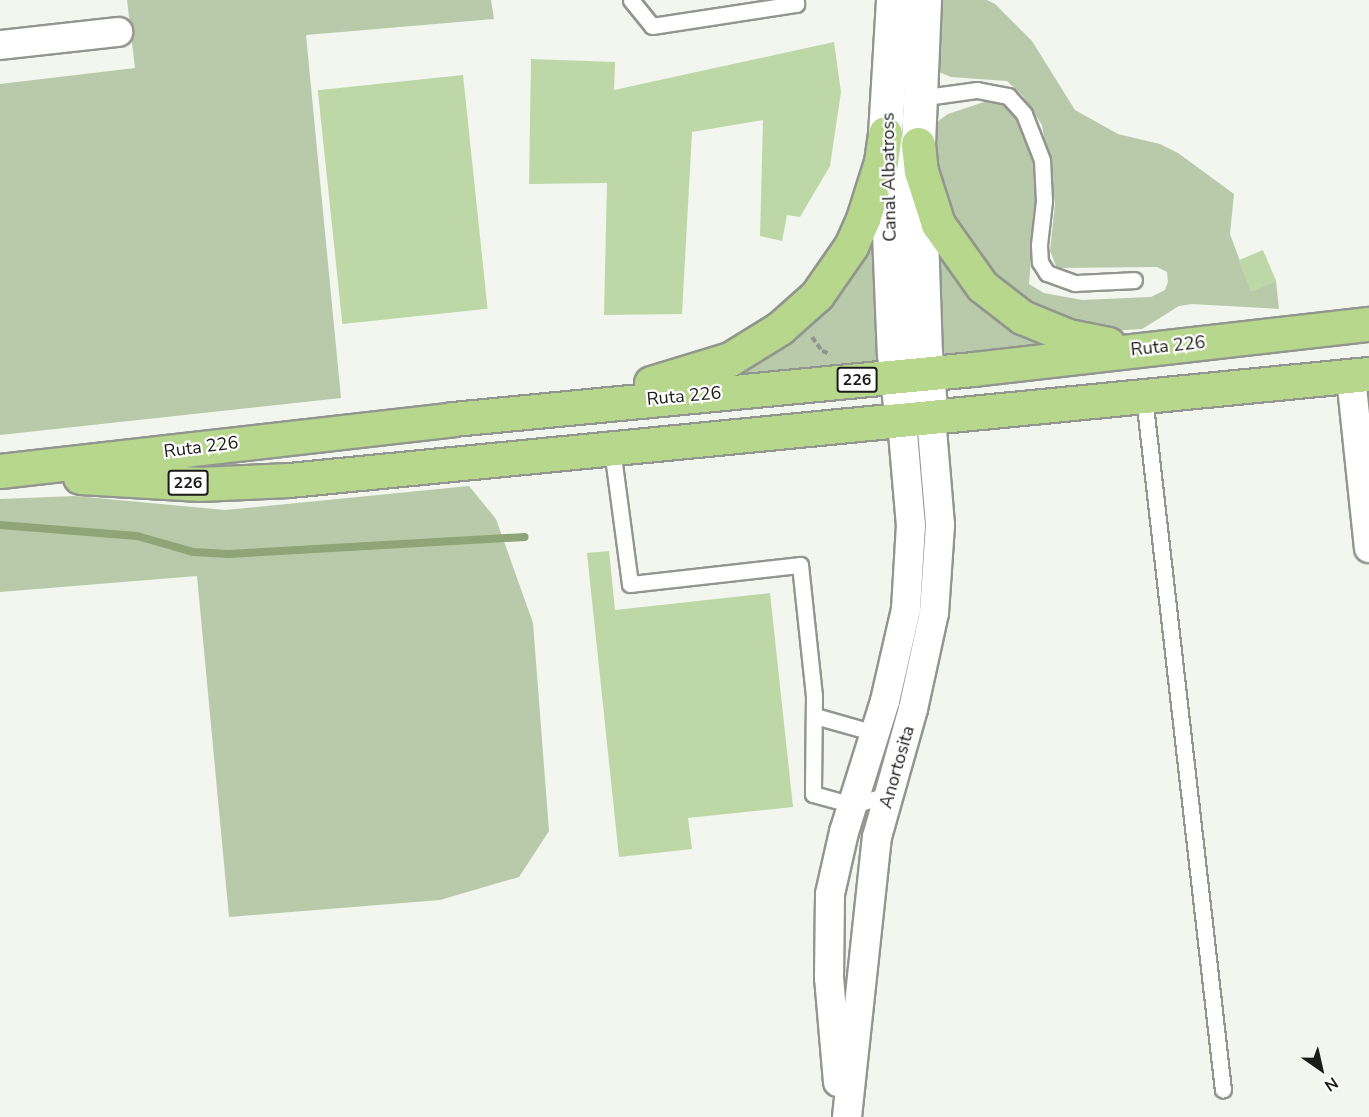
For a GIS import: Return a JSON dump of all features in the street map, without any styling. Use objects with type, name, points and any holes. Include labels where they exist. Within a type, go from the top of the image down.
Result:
[{"type":"main road","points":[[560,408],[714,366],[756,344],[796,315],[826,284],[850,246],[873,191],[885,132]]},
{"type":"main road","points":[[918,144],[921,171],[938,224],[968,271],[990,294],[1022,317],[1068,336],[1097,343],[1155,346]]},
{"type":"main road","name":"Ruta 226","points":[[0,472],[560,408],[910,363],[1155,346],[1369,324]]},
{"type":"main road","name":"Ruta 226","points":[[0,472],[200,484],[246,483],[1360,376]]},
{"type":"street","name":"Canal Albatross","points":[[893,0],[885,132],[910,363]]},
{"type":"street","name":"Canal Albatross","points":[[910,363],[924,0]]},
{"type":"street","points":[[0,45],[118,32]]},
{"type":"street","points":[[910,363],[917,420]]},
{"type":"street","points":[[1360,376],[1369,548]]},
{"type":"street","name":"Anortosita","points":[[846,1117],[837,1072],[828,924],[836,865],[897,653],[911,564],[917,420]]},
{"type":"street","name":"Anortosita","points":[[846,1117],[870,882],[888,795],[925,659],[938,578],[940,525],[917,420]]},
{"type":"lane","points":[[631,0],[652,26],[796,4],[796,0]]},
{"type":"lane","points":[[919,98],[977,90],[1008,96],[1024,114],[1042,160],[1044,201],[1039,245],[1040,262],[1047,273],[1075,283],[1134,280]]},
{"type":"lane","points":[[1144,397],[1222,1090]]},
{"type":"lane","points":[[612,449],[630,584],[800,565],[815,716],[813,794],[853,806],[888,795]]},
{"type":"lane","points":[[815,716],[875,734]]},
{"type":"path","points":[[796,315],[822,351],[835,355]]},
{"type":"green space","points":[[127,0],[491,0],[494,19],[306,35],[341,398],[0,435],[0,84],[135,68]]},
{"type":"green space","points":[[938,0],[987,0],[995,4],[1032,41],[1075,110],[1118,134],[1160,144],[1178,153],[1234,194],[1230,234],[1251,291],[1276,281],[1279,309],[1192,304],[1179,306],[1142,329],[1095,332],[993,288],[933,185],[934,124],[948,114],[993,99],[1009,105],[1026,130],[1038,172],[1029,284],[1044,293],[1082,300],[1151,297],[1165,290],[1168,282],[1167,272],[1157,267],[1057,268],[1050,251],[1055,204],[1042,125],[1022,95],[1007,81],[951,77],[939,72]]},
{"type":"green space","points":[[874,233],[879,362],[718,378]]},
{"type":"green space","points":[[938,248],[1064,344],[948,357],[943,349]]},
{"type":"green space","points":[[469,486],[496,519],[533,623],[549,831],[519,877],[440,900],[229,917],[197,576],[0,592],[0,499],[75,496],[225,510]]},
{"type":"building","points":[[834,42],[841,92],[830,166],[800,217],[787,215],[782,241],[760,236],[763,120],[692,132],[682,314],[604,315],[607,183],[529,184],[531,59],[615,62],[614,90]]},
{"type":"building","points":[[463,75],[488,309],[342,324],[318,90]]},
{"type":"building","points":[[1263,250],[1276,281],[1251,292],[1238,261]]},
{"type":"building","points":[[609,551],[615,610],[770,593],[793,807],[688,818],[692,849],[619,857],[587,553]]},
{"type":"waterway","points":[[0,525],[137,536],[193,552],[229,554],[525,537]]}]
